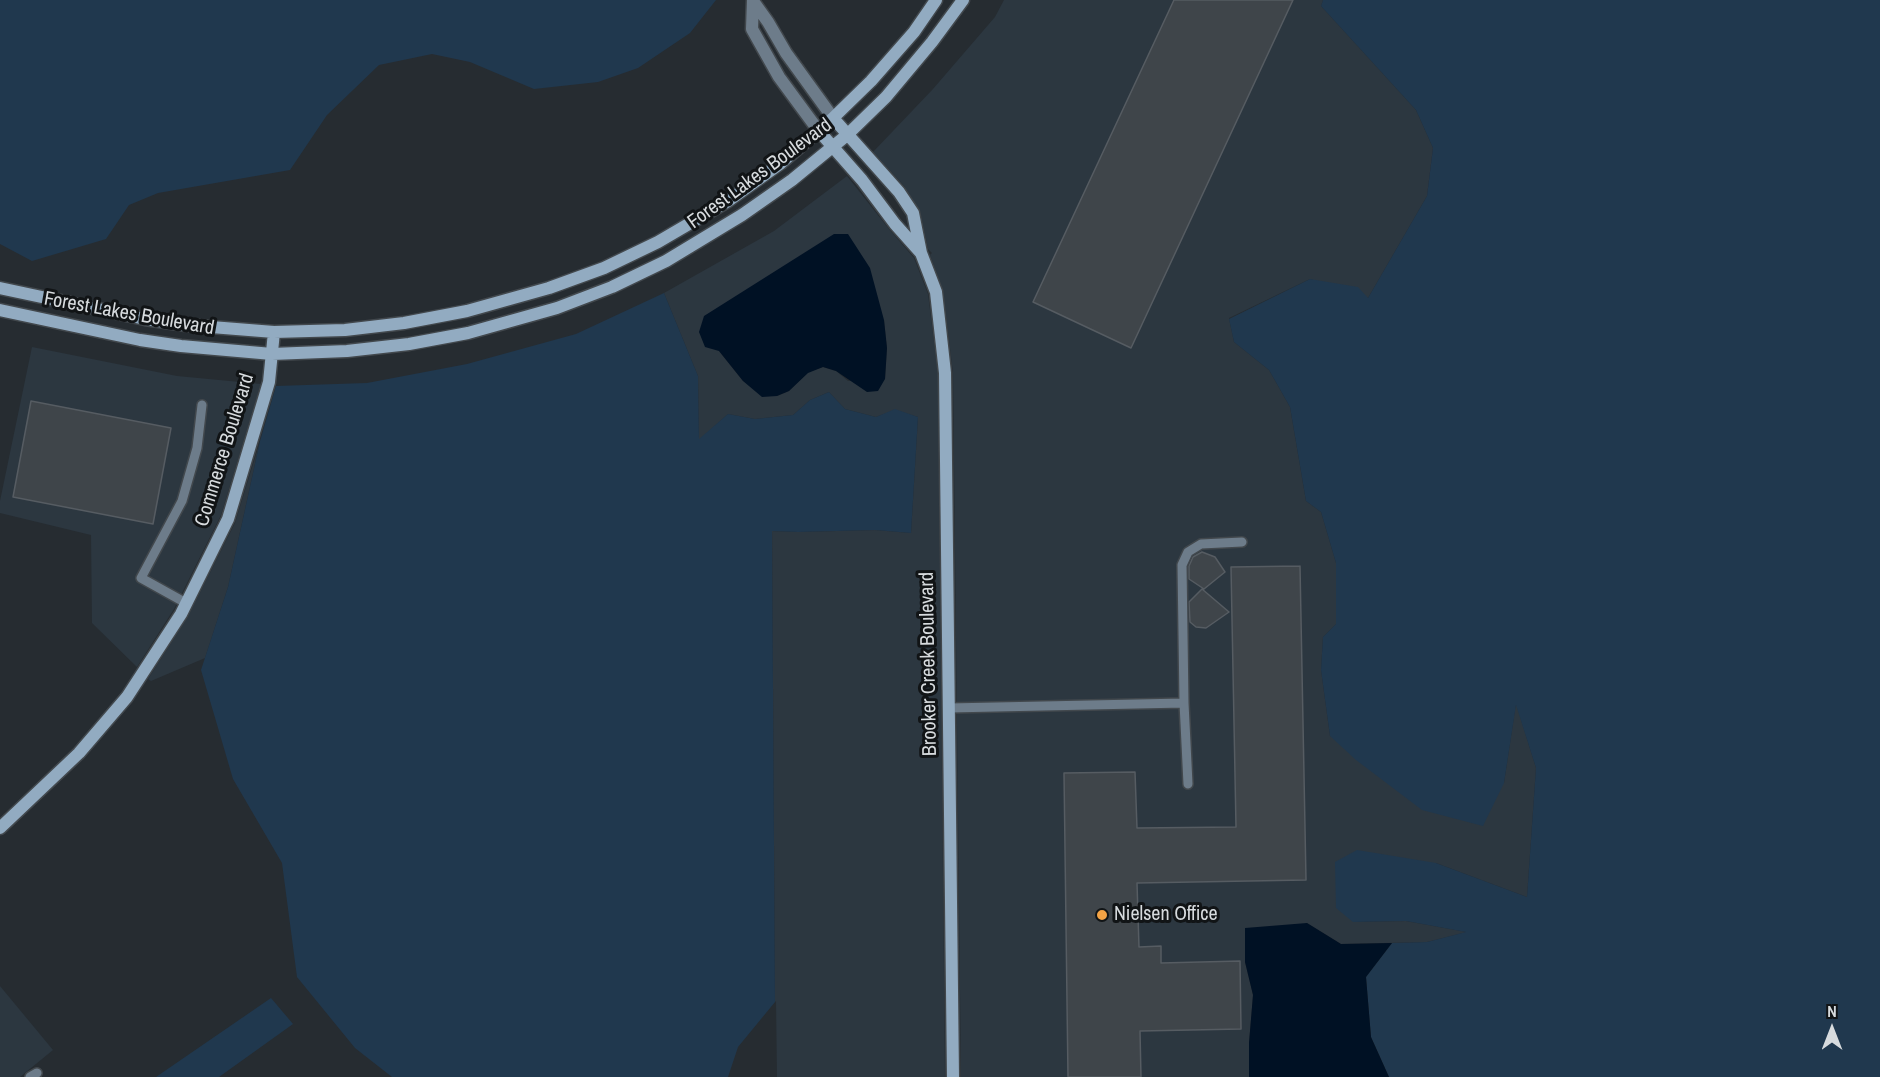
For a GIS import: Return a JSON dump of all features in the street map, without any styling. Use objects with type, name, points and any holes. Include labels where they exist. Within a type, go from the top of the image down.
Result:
[{"type":"main road","name":"Forest Lakes Boulevard","points":[[0,288],[155,320],[196,326],[274,332],[345,330],[404,323],[499,303],[604,268],[658,242],[728,201],[781,163],[833,118],[871,81],[914,32],[936,0]]},
{"type":"main road","name":"Forest Lakes Boulevard","points":[[0,310],[140,340],[272,354],[347,351],[409,344],[468,333],[557,308],[612,287],[666,261],[709,237],[784,186],[847,135],[886,97],[932,42],[963,0]]},
{"type":"main road","name":"Brooker Creek Boulevard","points":[[833,118],[899,192],[913,213],[921,253],[936,292],[945,373],[953,1077]]},
{"type":"main road","name":"Brooker Creek Boulevard","points":[[819,130],[921,253]]},
{"type":"main road","name":"Commerce Boulevard","points":[[0,828],[79,753],[128,697],[186,603],[228,519],[269,382],[274,332]]},
{"type":"street","name":"Brooker Creek Boulevard","points":[[753,0],[786,53],[833,118]]},
{"type":"street","name":"Brooker Creek Boulevard","points":[[753,0],[752,30],[779,77],[819,130]]},
{"type":"lane","points":[[186,603],[141,578],[182,501],[198,448],[202,405]]},
{"type":"lane","points":[[1188,784],[1182,565],[1188,552],[1201,544],[1242,542]]},
{"type":"lane","points":[[949,708],[1184,703]]},
{"type":"shaded area","points":[[0,0],[716,0],[690,33],[638,68],[598,82],[534,89],[470,62],[432,54],[379,65],[327,115],[290,170],[158,193],[129,205],[106,239],[32,261],[0,244]]},
{"type":"shaded area","points":[[1004,0],[1323,0],[1321,6],[1416,110],[1433,148],[1427,196],[1368,298],[1310,279],[1229,318],[1234,342],[1269,370],[1290,407],[1306,501],[1321,512],[1336,563],[1336,624],[1323,637],[1321,670],[1330,736],[1504,783],[1516,703],[1536,768],[1527,897],[1436,863],[1353,922],[1406,921],[1467,932],[1427,942],[1341,944],[1307,923],[1245,962],[1253,995],[1249,1077],[961,1077],[953,373],[943,291],[930,255],[932,253],[928,249],[920,211],[904,186],[873,152],[933,89],[995,17]]},
{"type":"shaded area","points":[[1323,0],[1880,0],[1880,1077],[1389,1077],[1371,1037],[1366,977],[1392,943],[1427,942],[1466,932],[1406,921],[1353,922],[1336,908],[1335,862],[1357,850],[1436,863],[1527,897],[1536,768],[1516,705],[1504,783],[1483,826],[1422,810],[1356,760],[1330,736],[1321,670],[1323,637],[1336,624],[1336,563],[1321,512],[1306,501],[1290,407],[1269,370],[1234,342],[1229,319],[1310,279],[1358,287],[1368,298],[1427,196],[1433,148],[1416,110],[1321,6]]},
{"type":"shaded area","points":[[847,176],[914,258],[928,294],[938,374],[945,1077],[777,1077],[772,531],[875,530],[911,533],[918,417],[895,410],[876,417],[845,409],[829,392],[810,400],[793,415],[755,419],[728,414],[699,440],[698,376],[664,293],[774,231]],"holes":[[[884,320],[887,348],[885,379],[848,381],[836,371],[823,367],[808,372],[789,391],[777,396],[743,381],[719,351]]]},
{"type":"shaded area","points":[[834,234],[848,234],[870,268],[884,320],[887,348],[885,379],[878,391],[867,392],[836,371],[823,367],[808,373],[789,391],[777,396],[762,397],[743,381],[719,351],[705,347],[699,332],[704,316]]},
{"type":"shaded area","points":[[664,293],[698,376],[699,439],[728,414],[755,419],[793,415],[810,400],[829,392],[845,409],[876,417],[895,409],[918,417],[911,533],[875,530],[772,531],[775,1002],[738,1047],[728,1077],[392,1077],[355,1048],[297,977],[282,863],[233,779],[201,670],[228,587],[260,441],[276,386],[367,383],[467,364],[576,334]]},
{"type":"shaded area","points":[[32,347],[177,376],[261,384],[221,515],[174,609],[137,667],[92,623],[91,535],[0,513],[0,501]]},
{"type":"shaded area","points":[[260,441],[228,587],[205,658],[151,681],[148,679],[187,618],[235,523]]},
{"type":"shaded area","points":[[1307,923],[1341,944],[1392,943],[1366,977],[1371,1037],[1389,1077],[1249,1077],[1253,995],[1245,962],[1245,928]]},
{"type":"shaded area","points":[[0,986],[53,1050],[20,1077],[0,1077]]},
{"type":"shaded area","points":[[271,998],[293,1024],[219,1077],[156,1077]]},
{"type":"building","points":[[1174,0],[1293,0],[1131,348],[1033,302]]},
{"type":"building","points":[[31,401],[171,428],[153,524],[13,497]]},
{"type":"building","points":[[1202,552],[1215,557],[1225,572],[1204,589],[1189,579],[1189,566],[1193,557]]},
{"type":"building","points":[[1300,566],[1306,880],[1137,883],[1139,947],[1161,946],[1161,963],[1240,961],[1241,1029],[1140,1031],[1141,1077],[1068,1077],[1064,773],[1135,772],[1137,828],[1236,827],[1231,567]]},
{"type":"building","points":[[1202,589],[1229,612],[1206,628],[1196,627],[1190,622],[1189,602]]},
{"type":"place","name":"Nielsen Office","points":[[1102,915]]}]
